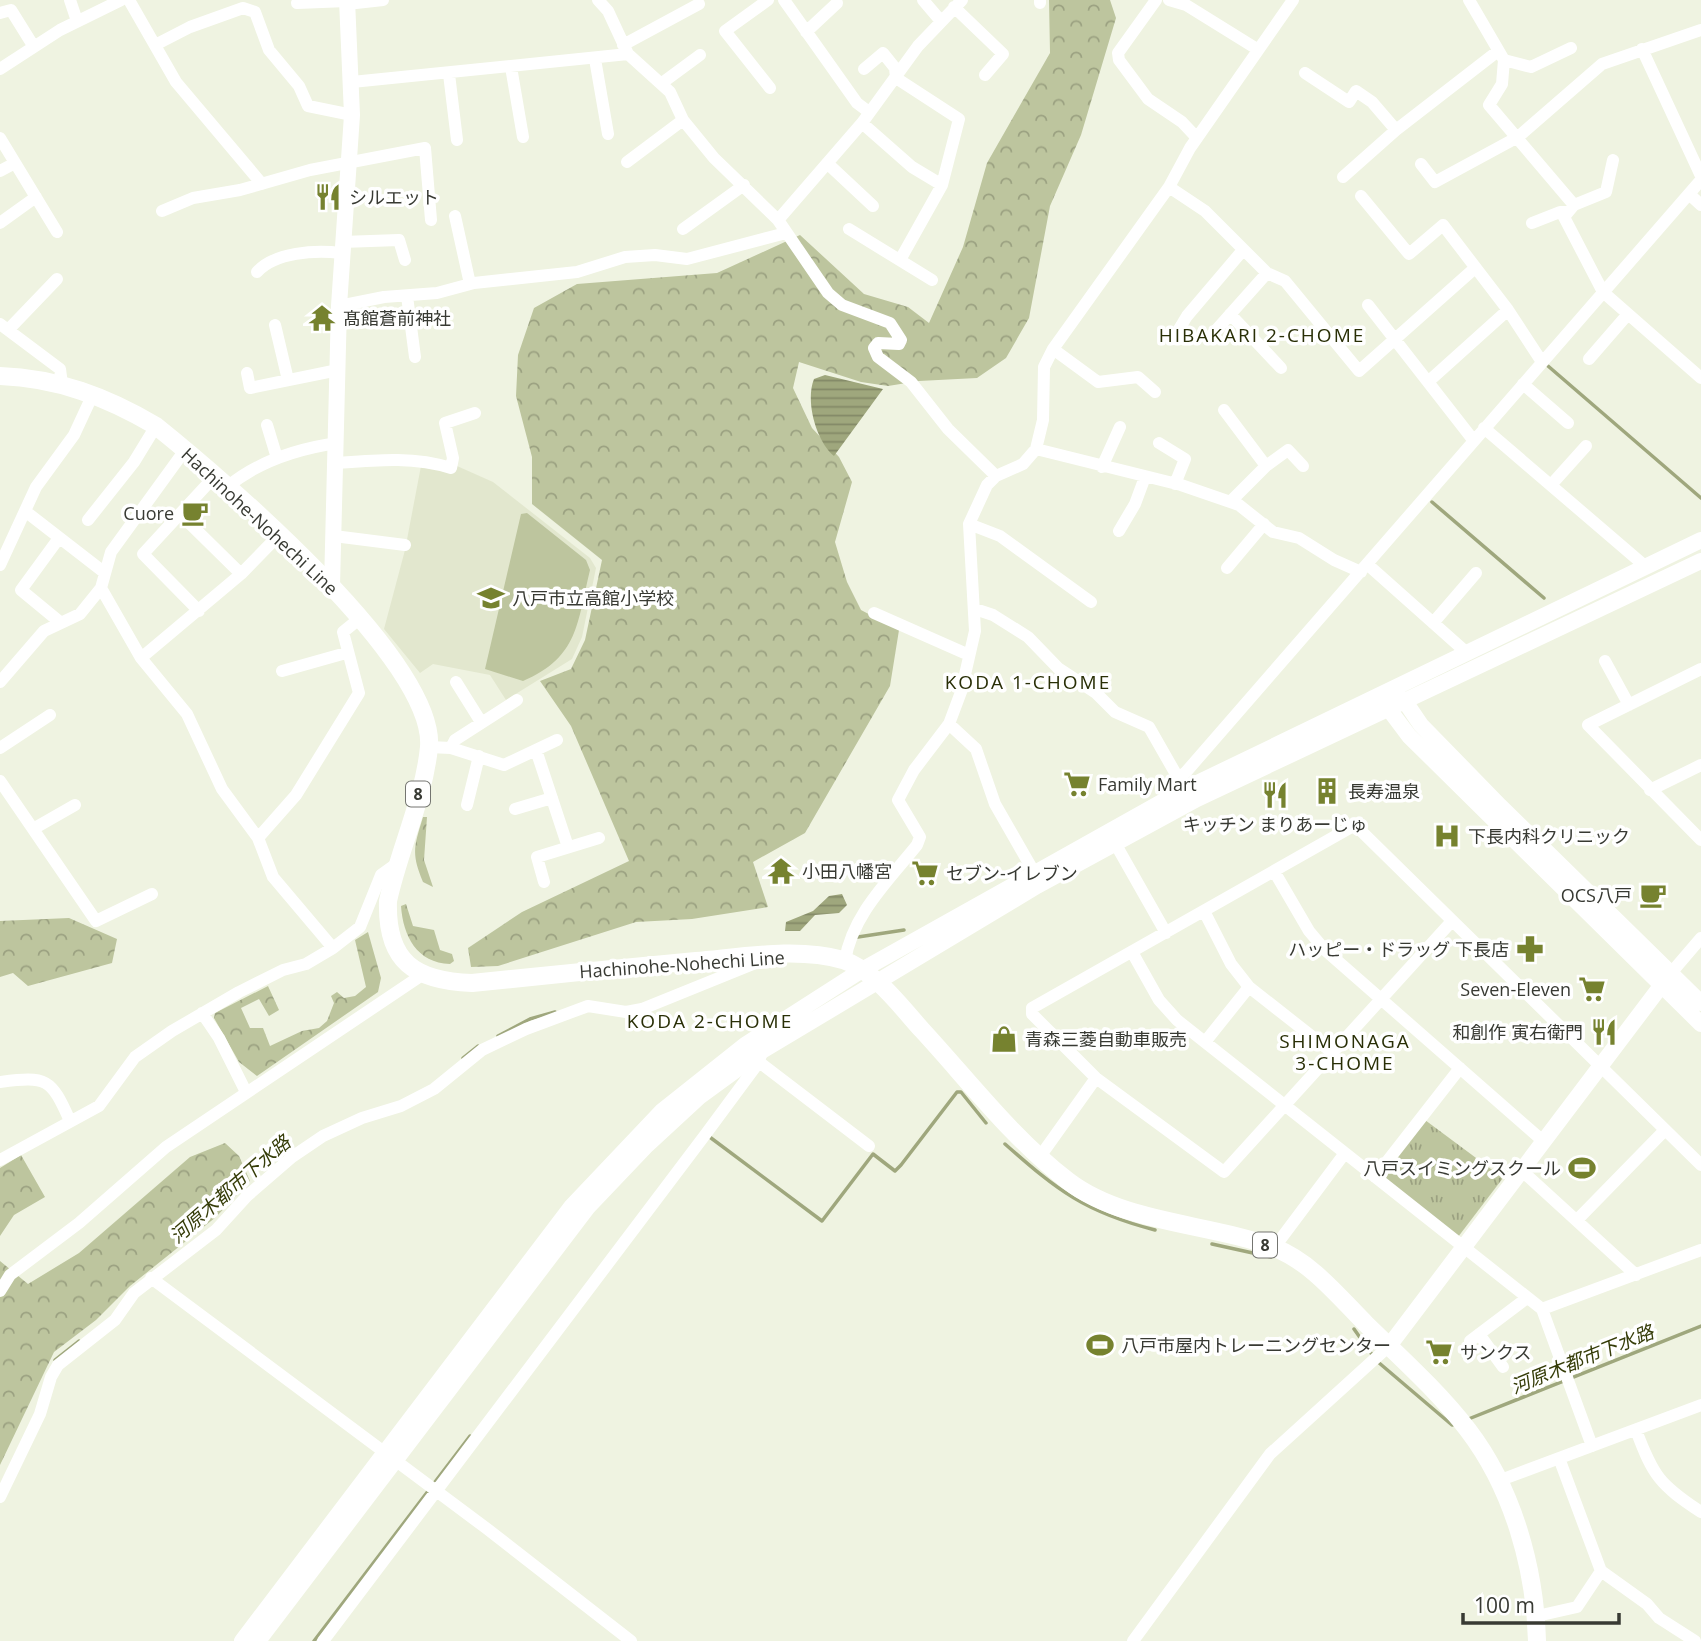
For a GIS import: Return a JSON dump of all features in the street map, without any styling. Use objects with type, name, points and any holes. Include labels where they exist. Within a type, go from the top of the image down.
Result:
[{"type":"main road","name":"Hachinohe-Nohechi Line","points":[[0,376],[62,384],[93,394],[156,426],[332,586],[416,694],[427,725],[429,747],[396,865],[388,901],[387,923],[393,945],[407,964],[422,975],[441,982],[472,983],[775,955],[845,961],[868,976],[1039,1158],[1073,1185],[1120,1207],[1275,1248],[1293,1257],[1317,1275],[1469,1431],[1498,1481],[1524,1549],[1536,1616],[1537,1641]]},
{"type":"street","points":[[70,0],[77,21]]},
{"type":"street","points":[[0,69],[77,21],[121,0]]},
{"type":"street","points":[[129,0],[176,82],[262,184]]},
{"type":"street","points":[[297,3],[383,0]]},
{"type":"street","points":[[598,0],[609,5],[626,49],[670,92],[683,120],[714,158],[778,220],[828,293],[842,305],[890,323],[901,340],[899,344],[878,343],[874,348],[878,357],[911,382],[948,429],[996,476]]},
{"type":"street","points":[[768,0],[725,31],[770,88]]},
{"type":"street","points":[[784,0],[865,118],[912,167],[942,185]]},
{"type":"street","points":[[923,0],[940,20]]},
{"type":"street","points":[[1156,0],[1118,53],[1119,60],[1148,99],[1182,122],[1197,138]]},
{"type":"street","points":[[1169,0],[1186,5],[1257,49]]},
{"type":"street","points":[[845,961],[852,933],[867,907],[917,845],[920,837],[898,800],[949,724],[969,654],[975,631],[975,610],[969,524],[978,500],[996,476],[1023,464],[1036,449],[1043,419],[1044,367],[1053,349],[1169,187],[1197,138],[1293,0]]},
{"type":"street","points":[[1469,0],[1501,56],[1502,84],[1489,105],[1518,137],[1570,209],[1567,225],[1603,292],[1701,377]]},
{"type":"street","points":[[332,586],[339,306],[352,115],[347,2]]},
{"type":"street","points":[[806,32],[837,3]]},
{"type":"street","points":[[352,82],[595,59],[626,49],[699,4]]},
{"type":"street","points":[[778,220],[865,118],[940,20],[958,4],[1003,54],[985,75]]},
{"type":"street","points":[[155,45],[190,27],[243,8],[255,12],[269,50],[299,86],[308,106],[352,115]]},
{"type":"street","points":[[0,13],[11,10],[34,47]]},
{"type":"street","points":[[1421,164],[1435,182],[1518,137],[1602,64],[1701,30]]},
{"type":"street","points":[[1501,56],[1531,67],[1571,48]]},
{"type":"street","points":[[1181,783],[1186,772],[1280,668],[1701,178],[1642,49]]},
{"type":"street","points":[[864,69],[883,53],[895,68],[896,78]]},
{"type":"street","points":[[662,83],[699,55]]},
{"type":"street","points":[[1343,177],[1395,130],[1501,56]]},
{"type":"street","points":[[595,59],[608,134]]},
{"type":"street","points":[[511,67],[523,137]]},
{"type":"street","points":[[1304,73],[1349,102],[1356,91],[1372,102],[1395,130]]},
{"type":"street","points":[[450,74],[457,140]]},
{"type":"street","points":[[896,78],[959,119],[942,185],[900,260]]},
{"type":"street","points":[[626,162],[683,120]]},
{"type":"street","points":[[0,138],[57,232]]},
{"type":"street","points":[[162,211],[193,198],[262,184],[349,161],[425,148],[431,220]]},
{"type":"street","points":[[1532,223],[1606,192],[1613,160]]},
{"type":"street","points":[[0,171],[15,163]]},
{"type":"street","points":[[827,163],[873,206]]},
{"type":"street","points":[[683,229],[744,185]]},
{"type":"street","points":[[1169,187],[1205,211],[1267,273],[1285,281],[1359,371],[1475,268]]},
{"type":"street","points":[[1689,194],[1701,205]]},
{"type":"street","points":[[1361,196],[1409,254],[1443,225],[1508,310],[1542,362]]},
{"type":"street","points":[[0,223],[36,197]]},
{"type":"street","points":[[455,216],[470,284]]},
{"type":"street","points":[[849,229],[932,280]]},
{"type":"street","points":[[339,306],[384,297],[437,293],[470,284],[577,272],[625,257],[655,255],[687,259],[786,233]]},
{"type":"street","points":[[257,272],[267,261],[399,240],[405,260]]},
{"type":"street","points":[[1173,339],[1187,316],[1242,250]]},
{"type":"street","points":[[1210,338],[1267,273]]},
{"type":"street","points":[[57,279],[4,327],[60,369],[62,384]]},
{"type":"street","points":[[407,296],[415,357]]},
{"type":"street","points":[[1368,305],[1474,441]]},
{"type":"street","points":[[1429,381],[1508,310]]},
{"type":"street","points":[[1230,314],[1281,368]]},
{"type":"street","points":[[1589,359],[1628,314]]},
{"type":"street","points":[[275,325],[288,380]]},
{"type":"street","points":[[1053,349],[1098,382],[1138,377],[1155,392]]},
{"type":"street","points":[[247,373],[250,388],[338,370]]},
{"type":"street","points":[[1523,384],[1568,423]]},
{"type":"street","points":[[0,565],[36,487],[74,435],[93,394]]},
{"type":"street","points":[[1224,410],[1266,466]]},
{"type":"street","points":[[337,463],[381,459],[433,462],[451,468],[453,458],[445,423],[475,413]]},
{"type":"street","points":[[267,425],[277,457]]},
{"type":"street","points":[[88,520],[134,462],[156,426]]},
{"type":"street","points":[[1102,467],[1121,427]]},
{"type":"street","points":[[1485,428],[1645,566]]},
{"type":"street","points":[[199,611],[143,554],[180,514],[220,482],[277,457],[337,443]]},
{"type":"street","points":[[1159,443],[1185,460],[1175,484]]},
{"type":"street","points":[[1551,485],[1586,446]]},
{"type":"street","points":[[1036,449],[1175,484],[1240,505],[1273,532],[1300,538],[1334,560],[1364,568],[1467,653]]},
{"type":"street","points":[[0,682],[44,631],[80,614],[102,588],[111,552],[185,450]]},
{"type":"street","points":[[1231,502],[1266,466],[1288,450],[1303,466]]},
{"type":"street","points":[[1119,531],[1135,504],[1145,477]]},
{"type":"street","points":[[25,511],[105,573]]},
{"type":"street","points":[[180,514],[241,574]]},
{"type":"street","points":[[969,524],[1000,536],[1091,602]]},
{"type":"street","points":[[1227,568],[1264,524]]},
{"type":"street","points":[[0,531],[14,537]]},
{"type":"street","points":[[141,658],[241,574],[278,536]]},
{"type":"street","points":[[334,536],[405,545]]},
{"type":"street","points":[[59,538],[21,590],[61,622]]},
{"type":"street","points":[[258,1641],[555,1228],[604,1169],[697,1082],[745,1045],[1111,836],[1181,783],[1394,700],[1467,653],[1645,566],[1699,546]]},
{"type":"street","points":[[242,1641],[588,1207],[647,1144],[699,1097],[760,1056],[868,976],[1034,872],[1394,700],[1701,562]]},
{"type":"street","points":[[1433,623],[1476,573]]},
{"type":"street","points":[[102,588],[141,658],[187,714],[222,789],[258,838],[273,877],[333,948]]},
{"type":"street","points":[[975,610],[993,615],[1028,637],[1058,668],[1096,693],[1115,712],[1149,727],[1181,783]]},
{"type":"street","points":[[874,613],[969,654]]},
{"type":"street","points":[[258,838],[296,795],[359,693],[346,653],[343,632],[359,619]]},
{"type":"street","points":[[282,671],[346,653]]},
{"type":"street","points":[[1605,661],[1629,705]]},
{"type":"street","points":[[1701,669],[1588,725],[1701,840]]},
{"type":"street","points":[[456,682],[481,722]]},
{"type":"street","points":[[451,748],[455,740],[517,700]]},
{"type":"street","points":[[1394,700],[1422,725],[1666,979],[1701,1024]]},
{"type":"street","points":[[0,748],[50,715]]},
{"type":"street","points":[[949,724],[976,749],[995,804],[1034,872]]},
{"type":"street","points":[[429,747],[451,748],[504,765],[557,740]]},
{"type":"street","points":[[536,750],[568,847]]},
{"type":"street","points":[[467,805],[479,756]]},
{"type":"street","points":[[1650,790],[1701,765]]},
{"type":"street","points":[[3,790],[96,921],[152,894]]},
{"type":"street","points":[[515,809],[552,798]]},
{"type":"street","points":[[33,829],[75,805]]},
{"type":"street","points":[[1452,920],[1224,1172],[1096,1078],[1032,1014],[1032,1008],[1355,825],[1452,920],[1601,1066],[1701,1165]]},
{"type":"street","points":[[1111,836],[1166,933]]},
{"type":"street","points":[[544,882],[537,857],[599,838]]},
{"type":"street","points":[[0,1160],[99,1106],[135,1057],[202,1013],[283,970],[306,964],[333,948],[360,927],[381,875],[396,865]]},
{"type":"street","points":[[1275,871],[1309,931],[1325,950],[1543,1141]]},
{"type":"street","points":[[1204,911],[1231,964],[1249,987],[1333,1053]]},
{"type":"street","points":[[1133,1641],[1270,1454],[1389,1346],[1666,979],[1701,938]]},
{"type":"street","points":[[1132,952],[1159,1000],[1205,1042],[1542,1310],[1592,1446]]},
{"type":"street","points":[[0,1497],[40,1414],[51,1377],[58,1365],[116,1320],[134,1293],[151,1278],[209,1237],[259,1184],[313,1143],[342,1127],[401,1106],[434,1089],[482,1050],[547,1020],[588,1006],[626,1012],[657,1005],[775,955]]},
{"type":"street","points":[[0,1292],[10,1275],[79,1223],[166,1147],[422,975]]},
{"type":"street","points":[[1666,979],[1701,1003]]},
{"type":"street","points":[[1205,1042],[1249,987]]},
{"type":"street","points":[[202,1013],[219,1038],[246,1092]]},
{"type":"street","points":[[760,1056],[869,1146]]},
{"type":"street","points":[[323,1641],[760,1056]]},
{"type":"street","points":[[1375,1177],[1460,1068]]},
{"type":"street","points":[[1039,1158],[1096,1078]]},
{"type":"street","points":[[0,1082],[43,1080],[55,1088],[70,1121]]},
{"type":"street","points":[[1577,1220],[1665,1130]]},
{"type":"street","points":[[1275,1248],[1345,1153]]},
{"type":"street","points":[[1521,1170],[1636,1275]]},
{"type":"street","points":[[1542,1310],[1701,1251]]},
{"type":"street","points":[[151,1278],[631,1641]]},
{"type":"street","points":[[1503,1367],[1475,1337],[1527,1298]]},
{"type":"street","points":[[1498,1481],[1701,1405]]},
{"type":"street","points":[[1636,1430],[1649,1466],[1667,1490],[1701,1512]]},
{"type":"street","points":[[1559,1458],[1601,1571],[1647,1604],[1659,1618],[1695,1641]]},
{"type":"street","points":[[1536,1616],[1577,1607],[1601,1571]]},
{"type":"shaded area","points":[[825,375],[883,389],[834,456],[817,431],[812,409],[814,379]]},
{"type":"shaded area","name":"八戸市立高館小学校","points":[[421,466],[457,466],[493,482],[590,558],[596,568],[582,637],[572,659],[506,700],[490,675],[433,664],[420,673],[384,629],[405,550]]},
{"type":"shaded area","points":[[842,894],[847,905],[839,913],[815,915],[800,931],[785,931],[786,922],[813,911],[829,896]]},
{"type":"green space","points":[[1049,0],[1110,0],[1116,18],[1081,135],[1050,206],[1029,318],[1006,358],[977,378],[919,381],[888,386],[861,382],[799,362],[793,388],[812,428],[839,457],[852,482],[835,542],[847,582],[861,610],[899,630],[890,686],[805,833],[753,862],[768,907],[692,919],[636,922],[498,966],[471,967],[468,948],[522,912],[629,861],[571,726],[540,681],[571,669],[585,640],[602,560],[532,504],[532,457],[516,396],[518,355],[534,308],[577,284],[717,273],[800,235],[864,294],[908,307],[929,323],[963,247],[987,163],[1050,53]]},
{"type":"green space","points":[[527,513],[586,560],[590,570],[573,636],[555,661],[523,681],[485,669],[521,514]]},
{"type":"green space","points":[[423,817],[427,817],[424,860],[433,887],[423,882],[415,857]]},
{"type":"green space","points":[[406,904],[413,926],[434,930],[440,950],[452,954],[454,961],[450,964],[429,959],[414,946],[402,917],[401,906]]},
{"type":"green space","points":[[69,918],[117,939],[112,963],[28,986],[13,973],[0,977],[0,921]]},
{"type":"green space","points":[[368,932],[381,978],[378,992],[257,1076],[239,1062],[214,1018],[215,1013],[268,986],[279,1010],[269,1016],[259,999],[241,1008],[250,1028],[263,1028],[270,1046],[302,1031],[319,1028],[327,1021],[334,1003],[331,996],[337,992],[344,998],[355,996],[366,987],[355,940]]},
{"type":"green space","points":[[1425,1120],[1503,1178],[1458,1237],[1381,1176]]},
{"type":"green space","points":[[225,1143],[239,1156],[250,1181],[216,1217],[130,1286],[96,1320],[54,1352],[0,1465],[0,1261],[28,1284],[79,1253],[190,1157]]},
{"type":"green space","points":[[21,1155],[45,1197],[14,1215],[0,1236],[0,1168]]},
{"type":"waterway","name":"河原木都市下水路","points":[[1548,366],[1701,498]]},
{"type":"waterway","name":"河原木都市下水路","points":[[1432,502],[1544,598]]},
{"type":"waterway","name":"河原木都市下水路","points":[[858,937],[904,930]]},
{"type":"waterway","name":"河原木都市下水路","points":[[498,1036],[530,1019],[555,1012]]},
{"type":"waterway","name":"河原木都市下水路","points":[[463,1058],[478,1046]]},
{"type":"waterway","points":[[707,1135],[822,1221],[873,1154],[895,1171],[957,1092],[961,1092],[986,1123]]},
{"type":"waterway","points":[[1005,1144],[1041,1175],[1074,1198],[1109,1216],[1155,1230]]},
{"type":"waterway","points":[[1212,1244],[1271,1257]]},
{"type":"waterway","name":"河原木都市下水路","points":[[1466,1420],[1701,1326]]},
{"type":"waterway","points":[[1354,1329],[1373,1356]]},
{"type":"waterway","name":"河原木都市下水路","points":[[55,1360],[79,1341]]},
{"type":"waterway","points":[[1378,1362],[1452,1425],[1455,1424]]},
{"type":"waterway","points":[[314,1641],[470,1436]]},
{"type":"place","name":"シルエット","points":[[328,197]]},
{"type":"place","name":"髙館蒼前神社","points":[[322,318]]},
{"type":"place","name":"Cuore","points":[[195,513]]},
{"type":"place","name":"八戸市立高館小学校","points":[[491,598]]},
{"type":"place","name":"Family Mart","points":[[1077,784]]},
{"type":"place","name":"長寿温泉","points":[[1327,791]]},
{"type":"place","name":"キッチン まりあーじゅ","points":[[1275,795]]},
{"type":"place","name":"下長内科クリニック","points":[[1447,836]]},
{"type":"place","name":"小田八幡宮","points":[[781,871]]},
{"type":"place","name":"セブン-イレブン","points":[[925,873]]},
{"type":"place","name":"OCS八戸","points":[[1653,895]]},
{"type":"place","name":"ハッピー・ドラッグ 下長店","points":[[1530,949]]},
{"type":"place","name":"Seven-Eleven","points":[[1592,989]]},
{"type":"place","name":"和創作 寅右衛門","points":[[1604,1032]]},
{"type":"place","name":"青森三菱自動車販売","points":[[1004,1039]]},
{"type":"place","name":"八戸スイミングスクール","points":[[1582,1168]]},
{"type":"place","name":"八戸市屋内トレーニングセンター","points":[[1100,1345]]},
{"type":"place","name":"サンクス","points":[[1439,1352]]},
{"type":"district","name":"HIBAKARI 2-CHOME","points":[[1262,335]]},
{"type":"district","name":"KODA 1-CHOME","points":[[1028,682]]},
{"type":"district","name":"KODA 2-CHOME","points":[[710,1021]]},
{"type":"district","name":"SHIMONAGA 3-CHOME","points":[[1345,1052]]}]
